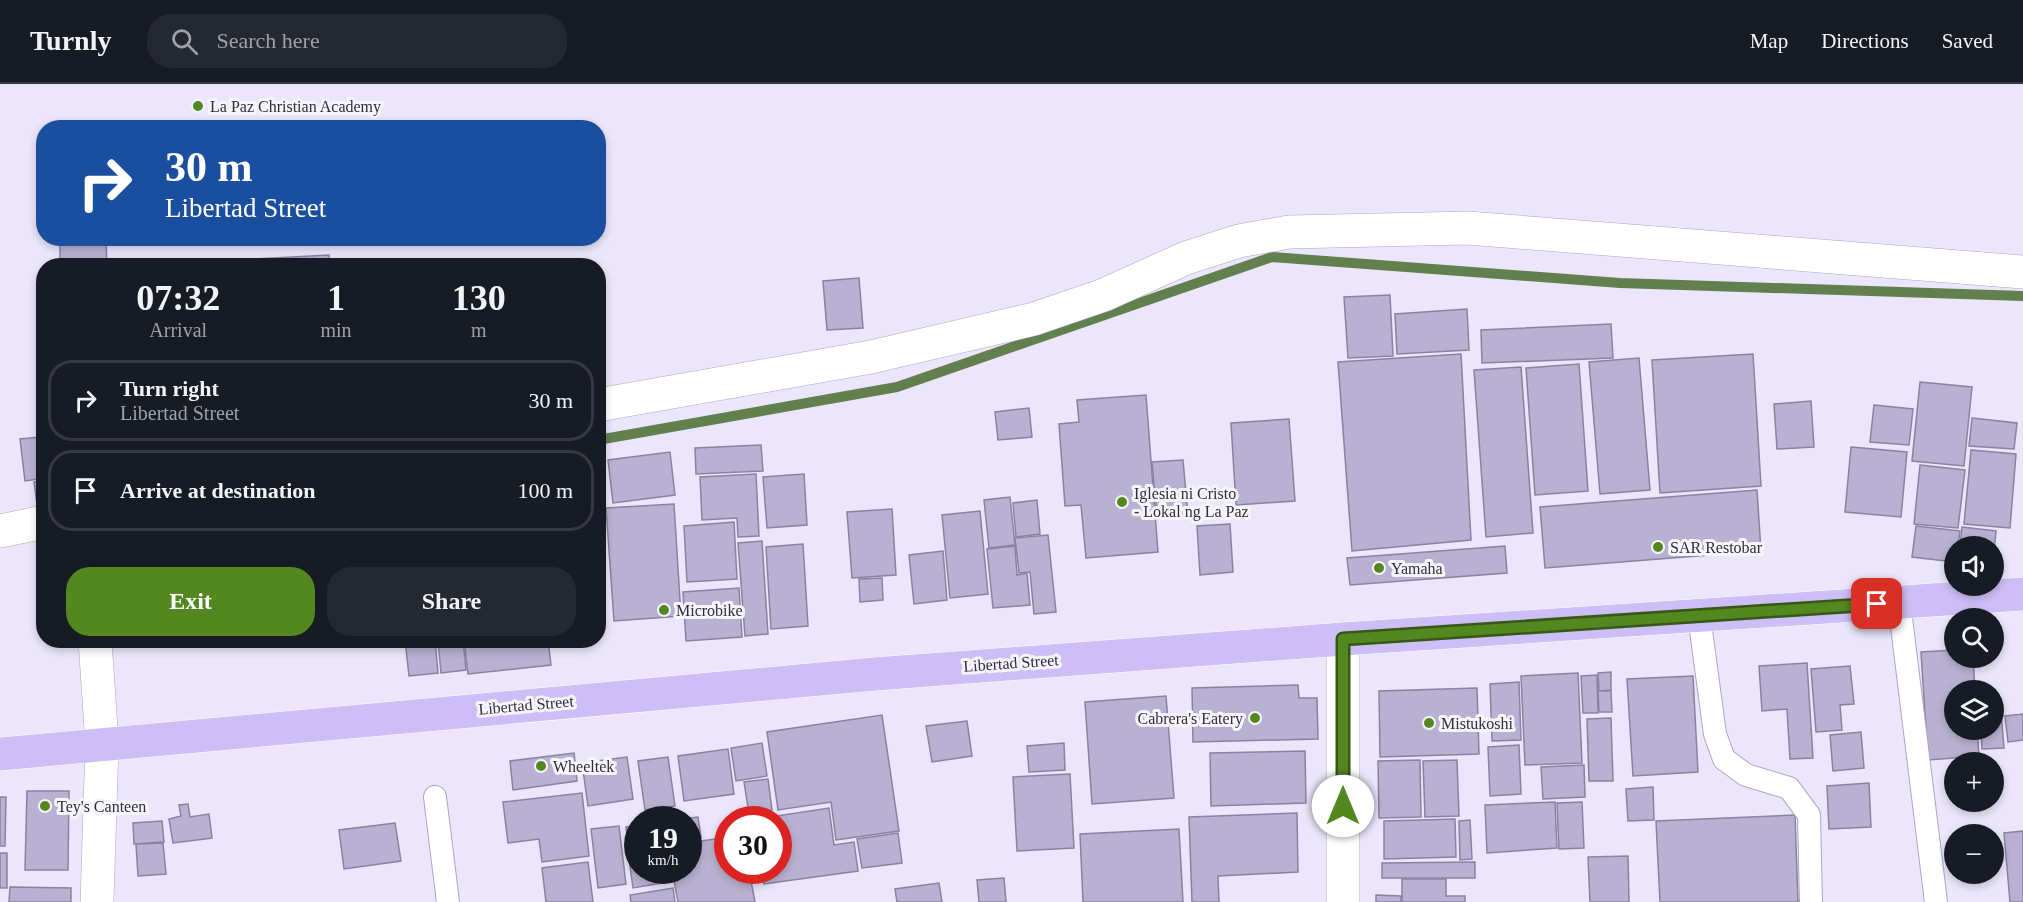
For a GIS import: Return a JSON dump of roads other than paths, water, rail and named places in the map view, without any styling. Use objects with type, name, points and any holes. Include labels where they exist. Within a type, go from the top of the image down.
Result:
[{"type":"highway","name":"Libertad Street","points":[[0,754],[875,674],[1343,639],[2023,594]]},
{"type":"street","points":[[606,404],[871,357],[1034,319],[1104,295],[1186,258],[1239,242],[1289,232],[1468,228],[2023,272]]},
{"type":"street","points":[[0,531],[36,524]]},
{"type":"street","points":[[1343,639],[1343,902]]},
{"type":"street","points":[[96,648],[102,744],[97,902]]},
{"type":"lane","points":[[1899,602],[1936,902]]},
{"type":"lane","points":[[1699,616],[1714,734],[1724,759],[1746,775],[1789,788],[1809,815],[1811,902]]},
{"type":"lane","points":[[435,797],[448,902]]},
{"type":"waterway","points":[[606,439],[897,387],[1272,257],[1620,283],[2023,296]]},
{"type":"place","name":"La Paz Christian Academy","points":[[198,106]]},
{"type":"place","name":"Iglesia ni Cristo - Lokal ng La Paz","points":[[1122,502]]},
{"type":"place","name":"SAR Restobar","points":[[1658,547]]},
{"type":"place","name":"Yamaha","points":[[1379,568]]},
{"type":"place","name":"Microbike","points":[[664,610]]},
{"type":"place","name":"Cabrera's Eatery","points":[[1255,718]]},
{"type":"place","name":"Mistukoshi","points":[[1429,723]]},
{"type":"place","name":"Wheeltek","points":[[541,766]]},
{"type":"place","name":"Tey's Canteen","points":[[45,806]]}]
